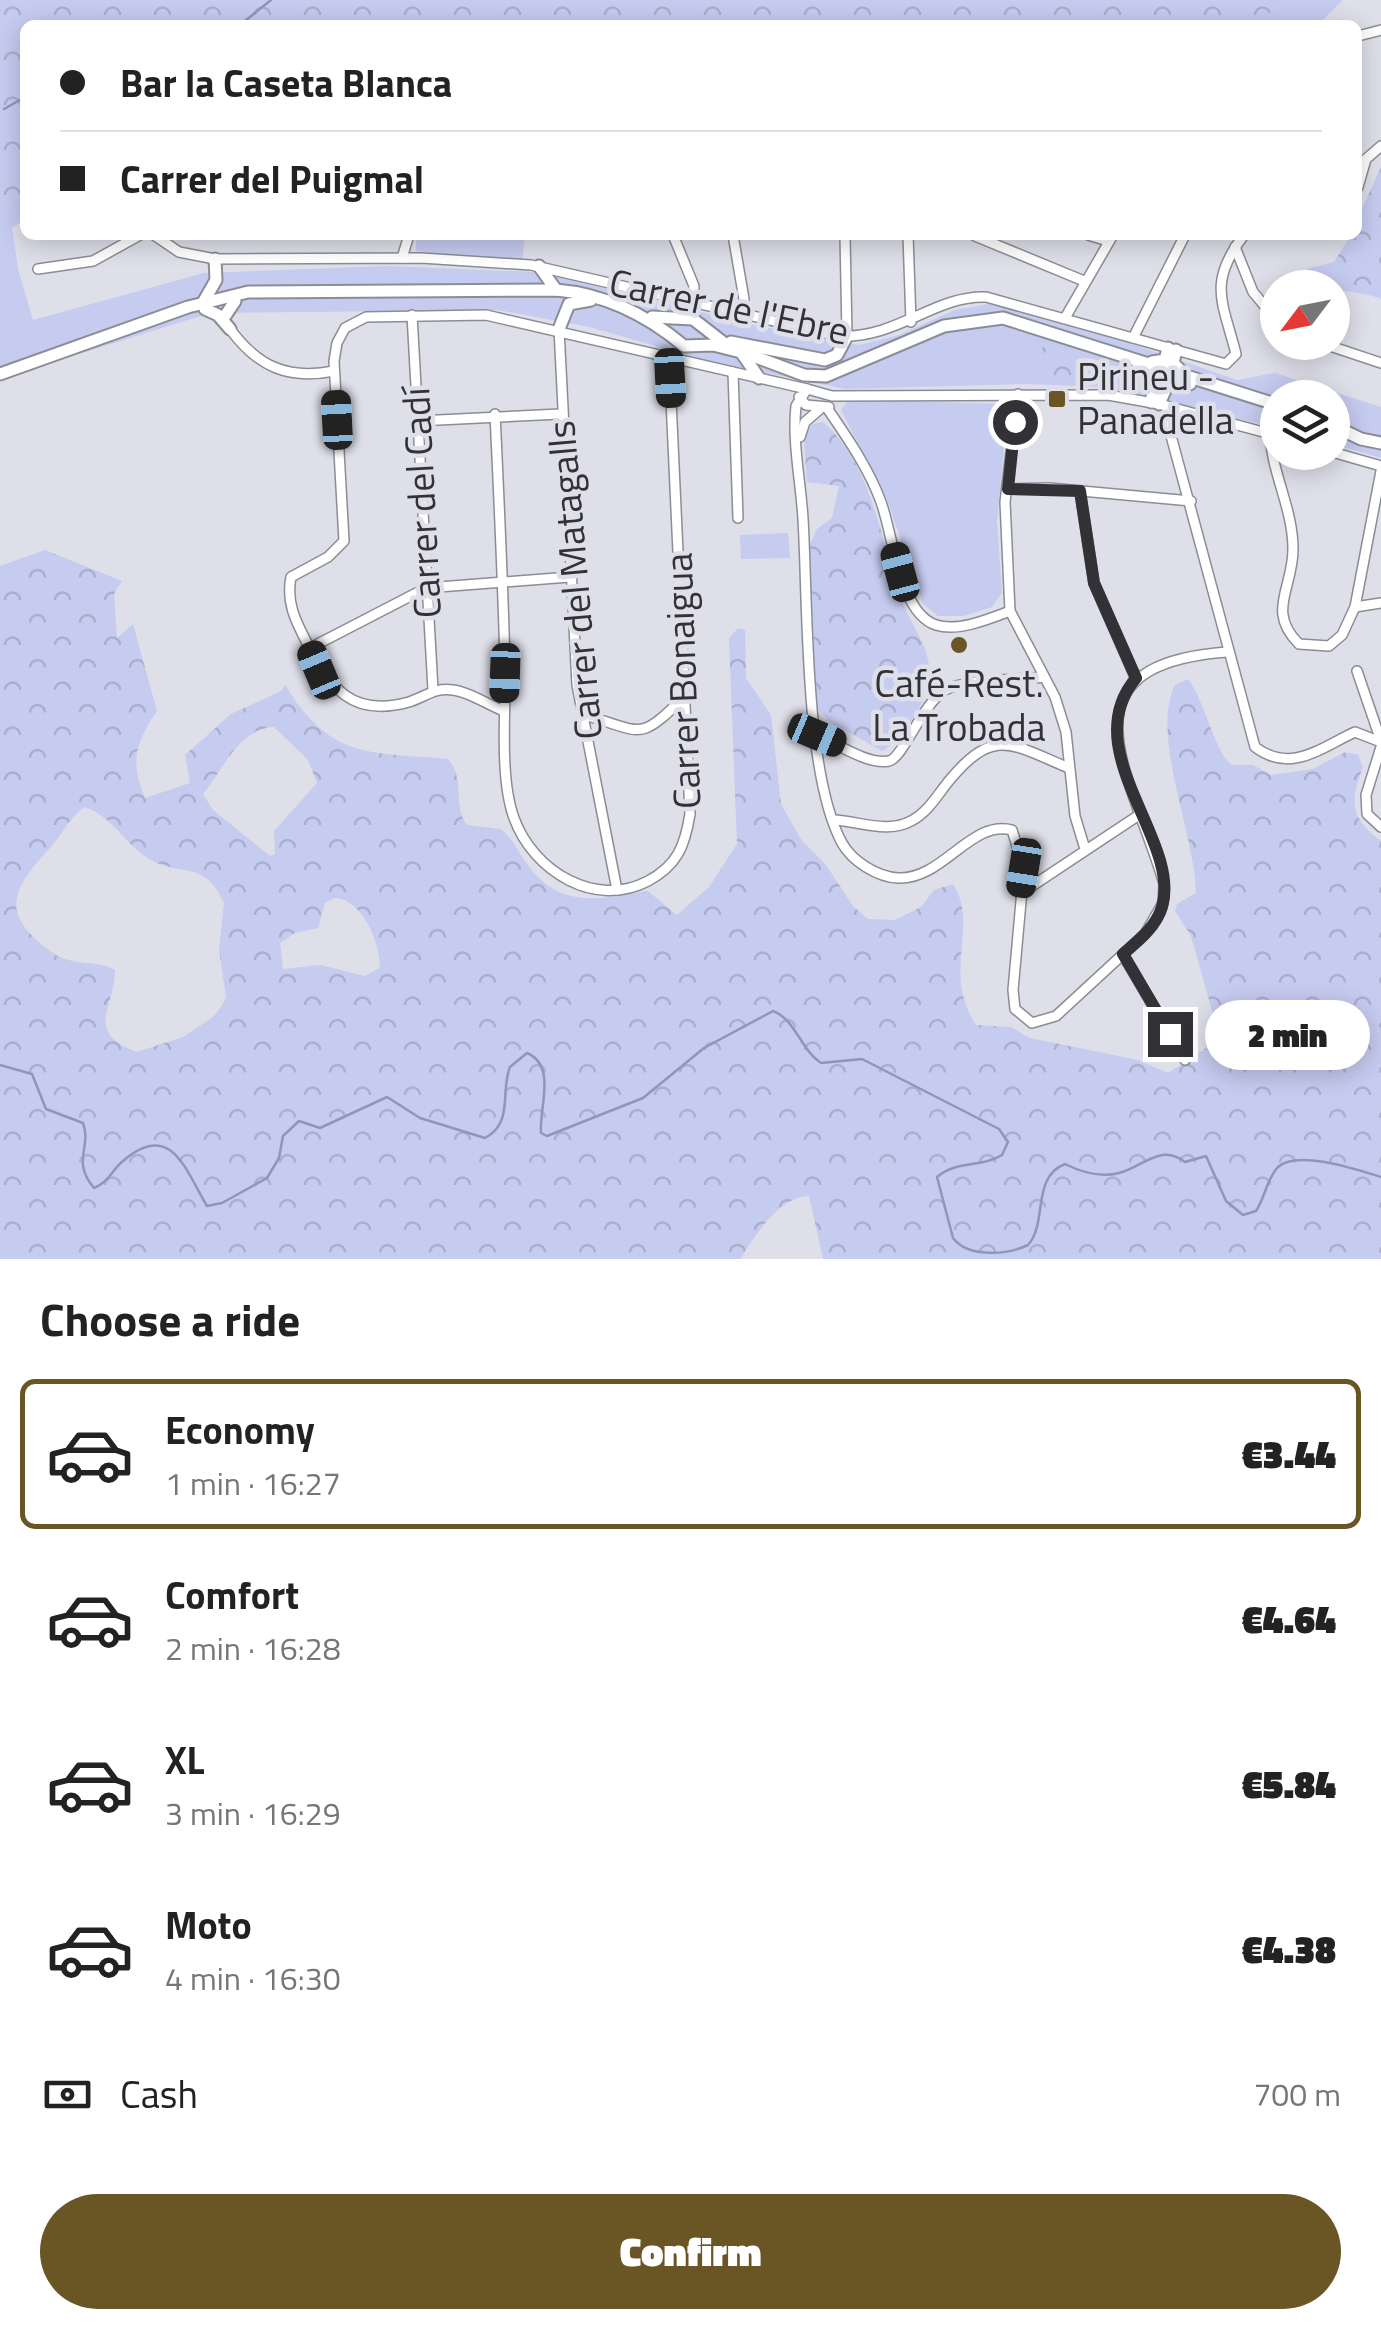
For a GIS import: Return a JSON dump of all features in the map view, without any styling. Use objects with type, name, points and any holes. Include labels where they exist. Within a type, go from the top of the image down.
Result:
[{"type":"main road","points":[[209,309],[216,280],[215,259]]},
{"type":"main road","points":[[539,266],[556,290]]},
{"type":"main road","points":[[216,280],[226,290],[242,295],[556,290],[592,294],[648,317],[684,346],[741,352],[759,378]]},
{"type":"main road","points":[[0,374],[209,309],[242,295]]},
{"type":"main road","points":[[209,309],[242,295]]},
{"type":"main road","points":[[559,328],[567,306],[577,299],[619,306]]},
{"type":"main road","points":[[209,309],[230,330]]},
{"type":"main road","points":[[648,317],[696,320],[704,330],[741,352],[799,373],[826,376],[944,326],[1003,318],[1260,400]]},
{"type":"main road","points":[[677,340],[676,328],[685,319]]},
{"type":"main road","points":[[989,319],[1122,362],[1142,365],[1170,358]]},
{"type":"main road","points":[[697,345],[704,330]]},
{"type":"main road","points":[[721,341],[826,360],[837,355],[847,336]]},
{"type":"main road","points":[[1122,362],[1170,358]]},
{"type":"main road","points":[[1170,358],[1189,380],[1260,406]]},
{"type":"main road","points":[[1142,365],[1155,382],[1159,404]]},
{"type":"main road","points":[[1159,404],[1167,386],[1189,380]]},
{"type":"main road","points":[[1350,435],[1381,443]]},
{"type":"street","points":[[1362,173],[1366,160],[1381,146]]},
{"type":"street","points":[[38,269],[93,261],[131,240]]},
{"type":"street","name":"Carrer de l'Ebre","points":[[161,240],[179,252],[215,259],[402,258],[539,266],[740,316],[847,336],[875,334],[978,296],[1133,338],[1170,358],[1224,364],[1234,361],[1219,288],[1235,247]]},
{"type":"street","points":[[402,258],[407,240]]},
{"type":"street","points":[[675,240],[694,286],[693,305]]},
{"type":"street","points":[[734,240],[744,299],[740,316]]},
{"type":"street","points":[[845,240],[847,336]]},
{"type":"street","points":[[908,240],[912,322]]},
{"type":"street","points":[[985,240],[1084,281]]},
{"type":"street","points":[[1065,318],[1110,240]]},
{"type":"street","points":[[1133,338],[1182,240]]},
{"type":"street","points":[[1240,240],[1235,247],[1260,300]]},
{"type":"street","name":"Carrer del Cadí","points":[[412,315],[433,690]]},
{"type":"street","points":[[504,711],[455,690],[433,690],[411,701],[379,707],[352,701],[319,670],[288,596],[291,576],[328,557],[344,541],[336,343],[353,322],[366,316],[486,315],[559,328],[759,378],[804,394],[824,408],[880,500],[909,598],[923,618],[937,626],[955,626],[1010,611]]},
{"type":"street","name":"Carrer del Matagalls","points":[[559,328],[560,414],[577,685],[617,890]]},
{"type":"street","points":[[230,330],[254,356],[275,370],[316,374],[335,383]]},
{"type":"street","points":[[652,353],[660,332]]},
{"type":"street","points":[[1350,353],[1381,363]]},
{"type":"street","name":"Carrer Bonaigua","points":[[617,890],[639,886],[668,870],[686,844],[690,814],[670,378],[673,358]]},
{"type":"street","points":[[316,374],[334,366]]},
{"type":"street","points":[[733,372],[738,518]]},
{"type":"street","points":[[804,394],[1108,396],[1159,404],[1260,431]]},
{"type":"street","points":[[804,394],[796,409],[817,735],[826,795],[842,844],[861,865],[898,878],[937,866],[986,830],[998,826],[1012,830],[1024,868],[1013,990],[1015,1010],[1032,1024],[1056,1016],[1145,934],[1163,903],[1164,884],[1118,742],[1118,710],[1136,678],[1170,658],[1227,652]]},
{"type":"street","points":[[1018,394],[1008,489],[1010,611],[1044,677],[1066,732],[1068,768],[1085,849]]},
{"type":"street","points":[[798,444],[805,422],[824,408],[832,396]]},
{"type":"street","points":[[1159,404],[1191,501],[1227,652],[1255,747],[1272,760],[1312,755],[1355,732],[1381,743]]},
{"type":"street","points":[[495,414],[504,711],[513,816],[526,842],[548,869],[592,890],[617,890]]},
{"type":"street","points":[[418,421],[495,414],[560,414]]},
{"type":"street","points":[[1276,470],[1292,524],[1293,558],[1280,613],[1284,629],[1299,644],[1329,646],[1342,635],[1355,606],[1381,468],[1350,458]]},
{"type":"street","points":[[1008,489],[1191,501]]},
{"type":"street","points":[[1080,491],[1094,583],[1136,678]]},
{"type":"street","points":[[310,648],[426,588],[570,578]]},
{"type":"street","points":[[1355,606],[1381,603]]},
{"type":"street","points":[[1358,671],[1381,743],[1366,795],[1366,814],[1381,827]]},
{"type":"street","points":[[817,735],[871,759],[888,761],[900,754],[923,710],[950,687],[1044,677]]},
{"type":"street","points":[[584,715],[632,732],[647,728],[686,696]]},
{"type":"street","points":[[834,820],[882,827],[912,821],[972,757],[996,743],[1014,745],[1068,768]]},
{"type":"street","points":[[1020,894],[1139,814]]},
{"type":"street","points":[[1123,954],[1185,1060]]},
{"type":"green space","points":[[0,0],[1285,0],[1260,20],[20,20],[20,194],[0,207]]},
{"type":"green space","points":[[1285,0],[1343,0],[1323,20],[1260,20]]},
{"type":"green space","points":[[1381,167],[1381,299],[1350,291],[1350,270],[1307,270],[1334,262],[1348,240],[1362,240],[1362,209]]},
{"type":"green space","points":[[20,194],[20,222],[12,228],[18,269],[33,320],[204,273],[387,266],[537,272],[754,325],[859,345],[899,335],[955,310],[989,304],[1080,326],[1237,380],[1275,373],[1297,380],[1260,380],[1260,424],[1106,387],[1104,375],[1042,348],[1025,384],[845,389],[708,361],[589,327],[498,310],[210,313],[47,364],[43,353],[0,366],[0,207]]},
{"type":"green space","points":[[416,240],[524,240],[522,262],[416,251]]},
{"type":"green space","points":[[1042,347],[1090,364],[1103,377],[1106,387],[1025,384]]},
{"type":"green space","points":[[1350,397],[1381,407],[1381,458],[1350,449]]},
{"type":"green space","points":[[849,400],[1008,404],[997,522],[1002,592],[992,607],[964,616],[938,616],[923,604],[887,499],[841,410]]},
{"type":"green space","points":[[823,422],[853,458],[863,480],[900,596],[928,659],[929,683],[923,701],[904,731],[882,751],[829,721],[817,708],[809,546],[817,529],[832,518],[839,486],[807,482],[804,439],[812,424]]},
{"type":"green space","points":[[788,533],[790,558],[741,559],[740,535]]},
{"type":"green space","points":[[45,550],[122,581],[114,594],[117,638],[133,624],[157,711],[137,753],[137,774],[145,798],[190,783],[185,755],[231,714],[281,691],[285,685],[302,709],[336,740],[374,752],[448,759],[456,775],[460,809],[467,825],[501,829],[530,868],[555,890],[584,898],[648,891],[677,915],[709,887],[737,844],[729,638],[738,628],[745,630],[746,678],[771,715],[781,804],[802,841],[826,865],[853,906],[868,919],[895,920],[921,907],[934,890],[953,884],[963,916],[961,987],[976,1025],[1011,1027],[1030,1038],[1138,1060],[1168,1073],[1220,1039],[1191,936],[1175,911],[1177,904],[1196,893],[1170,757],[1169,706],[1175,685],[1188,679],[1226,760],[1232,765],[1253,765],[1271,775],[1313,769],[1345,752],[1358,755],[1363,767],[1355,808],[1363,824],[1381,841],[1381,1259],[823,1259],[809,1196],[778,1210],[740,1259],[0,1259],[0,566]],"holes":[[[274,727],[308,760],[317,783],[274,831],[275,854],[270,856],[213,810],[203,794],[241,743],[261,729]],[[85,807],[102,816],[146,857],[199,874],[216,889],[224,903],[219,950],[226,997],[213,1017],[183,1037],[137,1052],[120,1044],[106,1027],[115,970],[56,955],[38,941],[18,916],[16,904],[25,878]],[[335,898],[362,914],[377,946],[380,968],[365,976],[321,965],[283,969],[280,943],[295,933],[318,928],[325,903]]]},
{"type":"waterway","points":[[246,20],[271,0]]},
{"type":"waterway","points":[[4,109],[20,100]]},
{"type":"waterway","points":[[0,1065],[32,1074],[46,1109],[83,1123],[84,1170],[94,1188],[123,1161],[154,1145],[176,1155],[207,1206],[222,1203],[267,1178],[279,1158],[283,1136],[299,1121],[320,1128],[387,1097],[420,1118],[485,1138],[500,1124],[510,1067],[527,1053],[542,1067],[541,1133],[547,1136],[643,1098],[704,1048],[773,1011],[787,1021],[821,1063],[862,1059],[999,1129],[1008,1142],[1002,1155],[953,1168],[937,1177],[953,1238],[978,1252],[1010,1251],[1028,1245],[1034,1236],[1048,1179],[1065,1164],[1105,1175],[1159,1156],[1185,1162],[1206,1156],[1226,1201],[1243,1215],[1256,1211],[1274,1172],[1287,1162],[1313,1160],[1381,1177]]},
{"type":"place","name":"Pirineu - Panadella","points":[[1057,399]]},
{"type":"place","name":"Café-Rest. La Trobada","points":[[959,645]]},
{"type":"route","points":[[1015,422],[1008,489],[1080,491],[1094,583],[1136,678],[1118,710],[1118,742],[1164,884],[1158,917],[1123,954],[1170,1034]]}]
